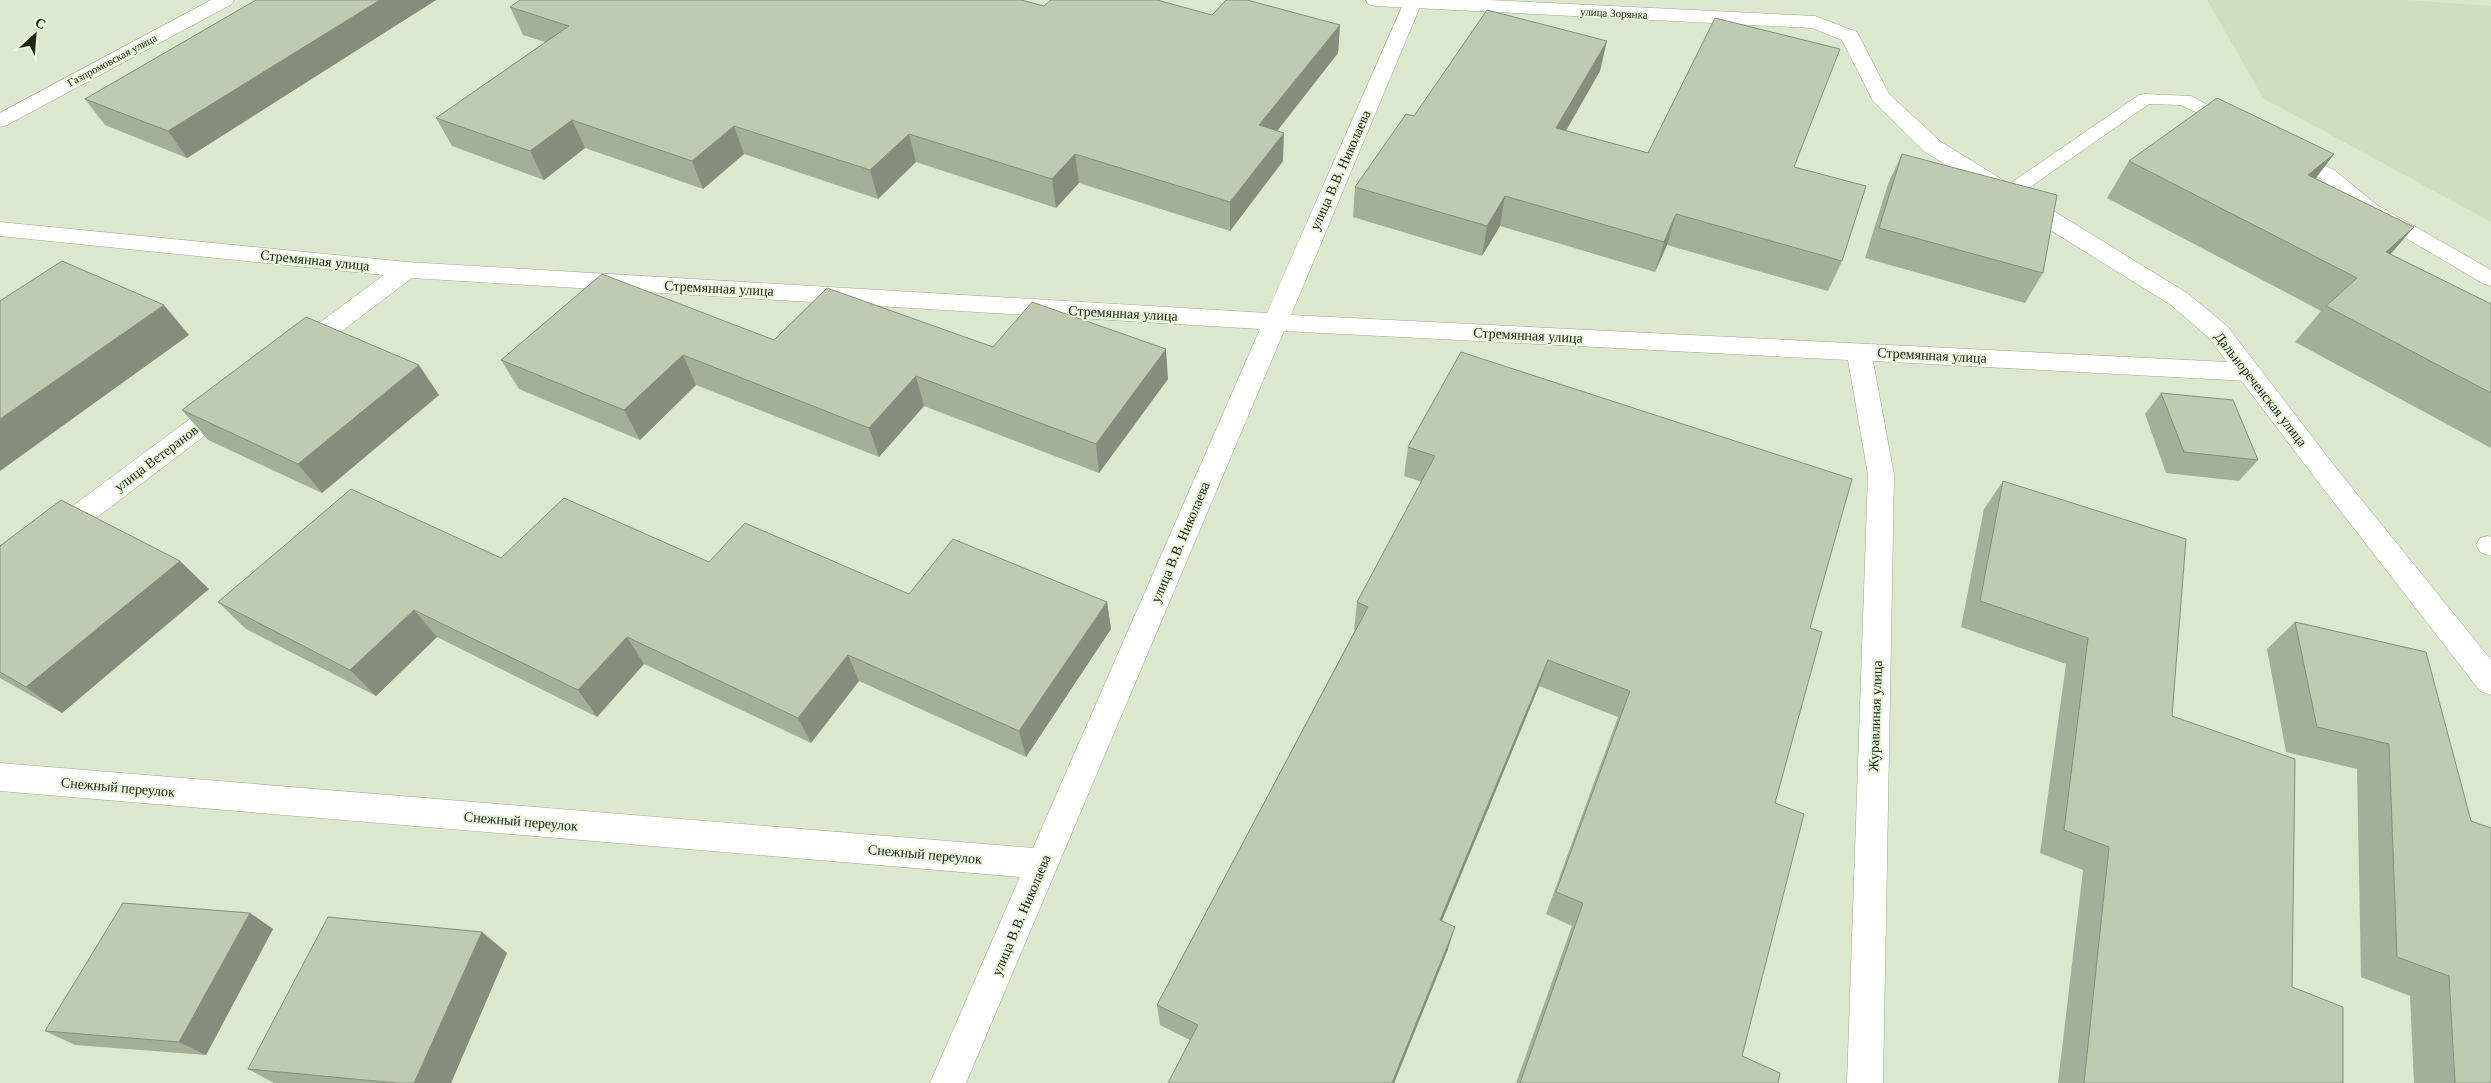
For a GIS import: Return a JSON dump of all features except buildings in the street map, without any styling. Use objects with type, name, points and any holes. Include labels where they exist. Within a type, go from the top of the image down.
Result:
[{"type":"street","name":"Газпромовская улица","points":[[0,121],[225,0]]},
{"type":"street","name":"улица Зорянка","points":[[1374,0],[1816,22],[1850,36]]},
{"type":"street","name":"улица В.В. Николаева","points":[[948,1083],[1413,2]]},
{"type":"street","name":"Дальнореченская улица","points":[[1850,36],[1880,97],[1933,148],[2178,298],[2218,332],[2331,480],[2491,682]]},
{"type":"street","name":"Стремянная улица","points":[[0,229],[408,270],[1274,322],[2248,372]]},
{"type":"street","points":[[280,365],[408,270]]},
{"type":"street","name":"Журавлиная улица","points":[[1859,351],[1881,475],[1865,1083]]},
{"type":"street","name":"улица Ветеранов","points":[[0,575],[248,389]]},
{"type":"street","name":"Снежный переулок","points":[[0,777],[1043,864]]},
{"type":"lane","points":[[2009,193],[2145,99],[2185,100],[2244,130]]},
{"type":"lane","points":[[2277,148],[2327,174],[2370,209],[2491,279]]},
{"type":"shaded area","points":[[2207,0],[2407,0],[2491,6],[2491,222],[2263,98]]}]
